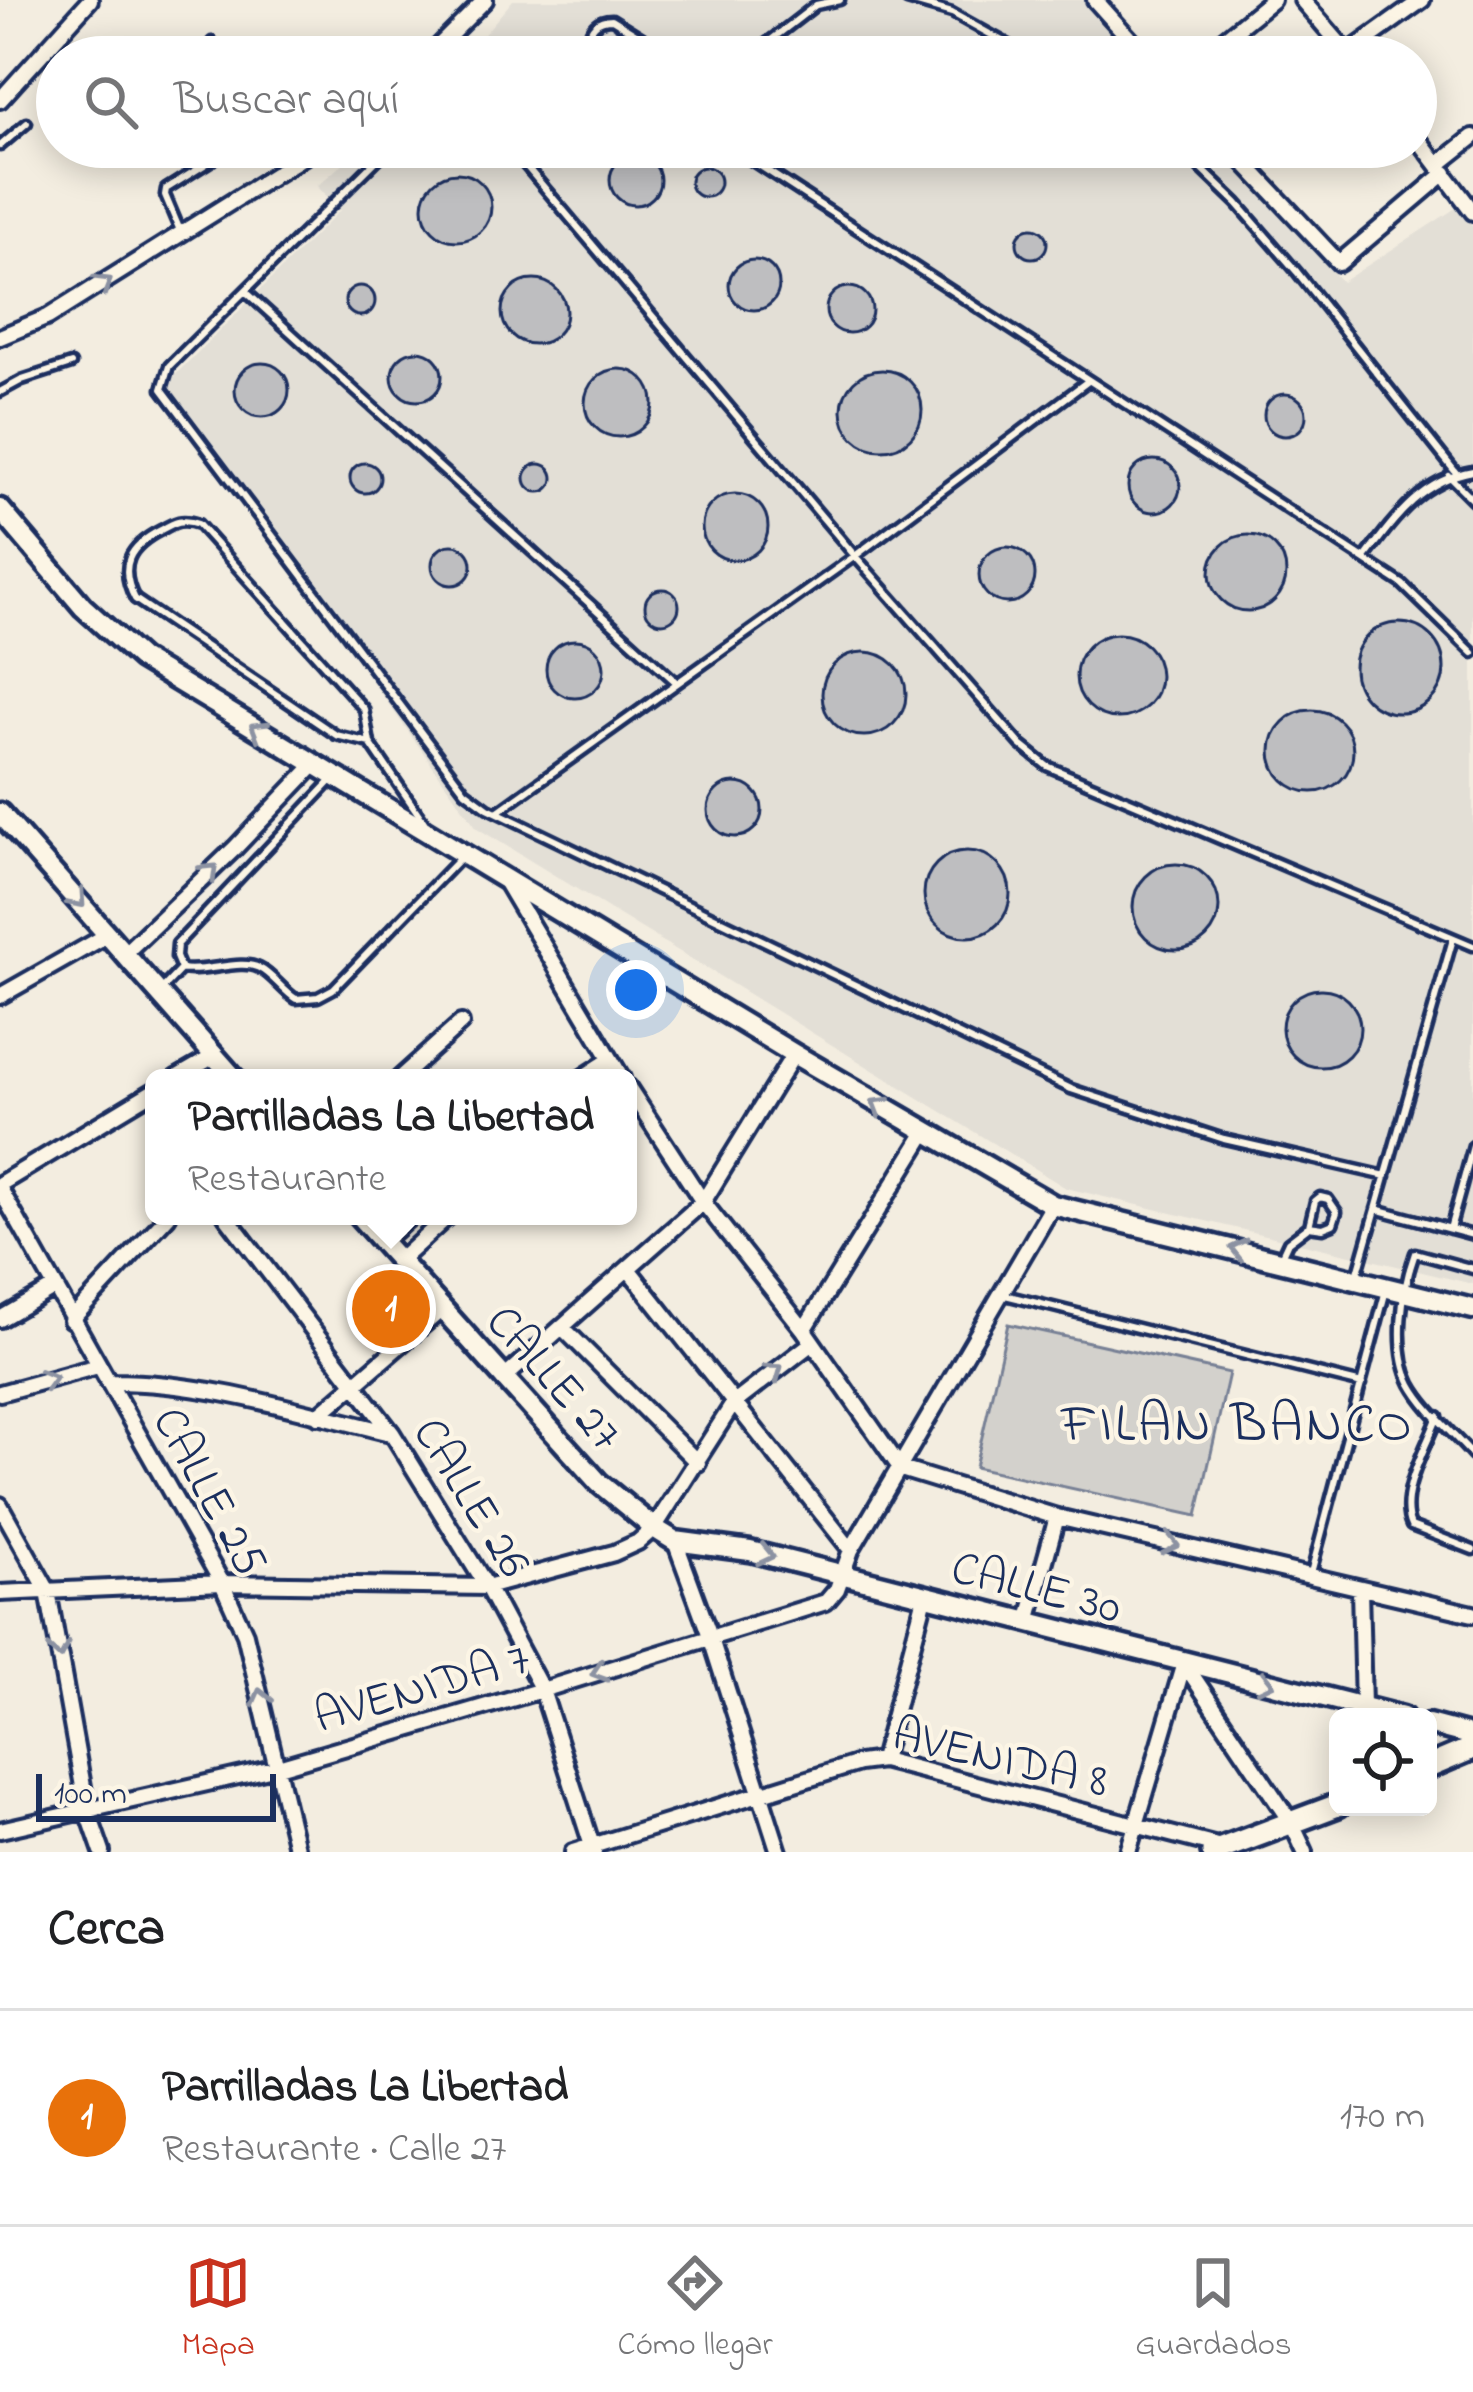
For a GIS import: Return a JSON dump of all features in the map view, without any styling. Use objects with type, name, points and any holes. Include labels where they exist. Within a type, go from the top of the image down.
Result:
[{"type":"main road","points":[[0,508],[83,608],[142,658],[794,1054],[1053,1204],[1473,1309]]},
{"type":"main road","points":[[0,812],[226,1069]]},
{"type":"main road","name":"CALLE 27","points":[[367,1225],[598,1483],[653,1528]]},
{"type":"main road","name":"CALLE 30","points":[[653,1528],[675,1540],[750,1551],[1370,1708]]},
{"type":"main road","points":[[1437,1726],[1473,1736]]},
{"type":"main road","points":[[1437,1763],[1473,1748]]},
{"type":"main road","points":[[1218,1850],[1329,1808]]},
{"type":"street","points":[[58,36],[90,0]]},
{"type":"street","points":[[449,36],[484,0]]},
{"type":"street","points":[[1095,0],[1127,36]]},
{"type":"street","points":[[1228,36],[1272,0]]},
{"type":"street","points":[[1302,0],[1333,36]]},
{"type":"street","points":[[1375,36],[1422,0]]},
{"type":"street","points":[[0,100],[36,60]]},
{"type":"street","points":[[1250,168],[1339,263],[1473,137]]},
{"type":"street","points":[[1437,163],[1473,212]]},
{"type":"street","points":[[0,337],[48,317],[287,168]]},
{"type":"street","points":[[126,952],[315,764]]},
{"type":"street","points":[[500,873],[616,1069]]},
{"type":"street","points":[[0,996],[109,934]]},
{"type":"street","points":[[410,1069],[461,1023]]},
{"type":"street","points":[[503,1379],[704,1202],[794,1054]]},
{"type":"street","points":[[191,1069],[214,1055]]},
{"type":"street","points":[[596,1069],[610,1060]]},
{"type":"street","points":[[0,1186],[145,1097]]},
{"type":"street","points":[[637,1101],[704,1202],[901,1469],[1057,1516],[1473,1614]]},
{"type":"street","points":[[0,1593],[222,1583],[488,1586],[638,1542],[653,1528],[734,1404],[808,1337],[926,1132]]},
{"type":"street","name":"CALLE 25","points":[[0,1186],[222,1583],[245,1634],[297,1852]]},
{"type":"street","points":[[841,1574],[1053,1204]]},
{"type":"street","points":[[71,1319],[160,1225]]},
{"type":"street","name":"CALLE 26","points":[[233,1225],[392,1433],[488,1586],[542,1690],[593,1849]]},
{"type":"street","points":[[382,1242],[401,1225]]},
{"type":"street","points":[[399,1261],[438,1225]]},
{"type":"street","points":[[629,1270],[851,1550]]},
{"type":"street","points":[[0,1319],[55,1287]]},
{"type":"street","points":[[318,1416],[442,1309]]},
{"type":"street","points":[[563,1328],[698,1463]]},
{"type":"street","points":[[0,1393],[98,1366]]},
{"type":"street","points":[[107,1382],[194,1388],[392,1433]]},
{"type":"street","points":[[0,1505],[48,1591],[87,1809],[102,1852]]},
{"type":"street","points":[[1028,1622],[1057,1516]]},
{"type":"street","points":[[675,1540],[779,1852]]},
{"type":"street","name":"AVENIDA 7","points":[[0,1830],[278,1767],[542,1690],[826,1602],[841,1574]]},
{"type":"street","points":[[1360,1588],[1363,1706]]},
{"type":"street","points":[[883,1760],[926,1597]]},
{"type":"street","points":[[1184,1664],[1292,1824],[1305,1852]]},
{"type":"street","points":[[1128,1852],[1184,1664]]},
{"type":"street","name":"AVENIDA 8","points":[[573,1852],[860,1763],[883,1760],[1218,1850]]},
{"type":"lane","points":[[776,36],[816,5],[840,0]]},
{"type":"lane","points":[[907,0],[952,13],[993,36]]},
{"type":"lane","points":[[588,36],[606,19],[619,21],[642,36]]},
{"type":"lane","points":[[0,146],[27,123]]},
{"type":"lane","points":[[182,236],[165,191],[201,168]]},
{"type":"lane","points":[[369,168],[169,366],[162,380],[164,394],[465,791],[497,812],[1071,1089],[1224,1139],[1386,1176]]},
{"type":"lane","points":[[528,168],[1022,746],[1047,766],[1473,946]]},
{"type":"lane","points":[[763,168],[1402,584],[1473,653]]},
{"type":"lane","points":[[1201,168],[1297,272],[1473,500]]},
{"type":"lane","points":[[244,291],[676,682]]},
{"type":"lane","points":[[0,392],[71,364]]},
{"type":"lane","points":[[497,812],[855,556],[1088,381]]},
{"type":"lane","points":[[1364,560],[1424,489],[1473,471]]},
{"type":"lane","points":[[370,743],[336,735],[135,599],[126,582],[127,558],[137,544],[178,521],[198,524],[364,710],[370,743],[429,830]]},
{"type":"lane","points":[[181,969],[178,944],[336,776]]},
{"type":"lane","points":[[181,969],[199,973],[259,967],[296,999],[318,998],[464,854]]},
{"type":"lane","points":[[1356,1281],[1454,939]]},
{"type":"lane","points":[[159,992],[181,969]]},
{"type":"lane","points":[[1450,1229],[1473,1146]]},
{"type":"lane","points":[[1281,1259],[1288,1242],[1309,1226],[1315,1202],[1320,1197],[1328,1199],[1336,1212],[1333,1224],[1309,1226]]},
{"type":"lane","points":[[1376,1209],[1473,1235]]},
{"type":"lane","points":[[1310,1577],[1362,1384],[1396,1291],[1416,1252],[1473,1269]]},
{"type":"lane","points":[[1396,1291],[1403,1361],[1412,1385],[1473,1456]]},
{"type":"lane","points":[[1002,1294],[1362,1384]]},
{"type":"lane","points":[[1438,1415],[1406,1502],[1407,1521],[1473,1550]]},
{"type":"shaded area","points":[[513,0],[1085,0],[1118,36],[483,36]]},
{"type":"shaded area","points":[[338,168],[1238,168],[1342,282],[1459,206],[1473,227],[1473,1284],[1066,1188],[477,828],[163,387],[340,210],[317,186]]},
{"type":"shaded area","points":[[1008,1324],[1229,1373],[1197,1516],[975,1467]]},
{"type":"building","points":[[614,168],[658,171],[658,189],[644,203],[626,203],[612,189]]},
{"type":"building","points":[[699,168],[711,168],[719,176],[719,188],[711,196],[699,196],[691,188],[691,176]]},
{"type":"building","points":[[457,173],[481,183],[491,207],[481,231],[457,241],[433,231],[423,207],[433,183]]},
{"type":"building","points":[[1032,228],[1043,232],[1047,243],[1043,254],[1032,258],[1021,254],[1017,243],[1021,232]]},
{"type":"building","points":[[754,260],[772,267],[779,285],[772,303],[754,310],[736,303],[729,285],[736,267]]},
{"type":"building","points":[[534,280],[557,289],[566,312],[557,335],[534,344],[511,335],[502,312],[511,289]]},
{"type":"building","points":[[360,286],[371,290],[375,301],[371,312],[360,316],[349,312],[345,301],[349,290]]},
{"type":"building","points":[[849,287],[865,294],[872,310],[865,326],[849,333],[833,326],[826,310],[833,294]]},
{"type":"building","points":[[417,351],[435,358],[442,376],[435,394],[417,401],[399,394],[392,376],[399,358]]},
{"type":"building","points":[[262,363],[281,371],[289,390],[281,409],[262,417],[243,409],[235,390],[243,371]]},
{"type":"building","points":[[619,369],[643,379],[653,403],[643,427],[619,437],[595,427],[585,403],[595,379]]},
{"type":"building","points":[[882,370],[910,382],[922,410],[910,438],[882,450],[854,438],[842,410],[854,382]]},
{"type":"building","points":[[1285,394],[1300,400],[1306,415],[1300,430],[1285,436],[1270,430],[1264,415],[1270,400]]},
{"type":"building","points":[[1154,460],[1173,467],[1180,486],[1173,505],[1154,512],[1135,505],[1128,486],[1135,467]]},
{"type":"building","points":[[365,463],[380,478],[365,493],[350,478]]},
{"type":"building","points":[[539,464],[549,468],[553,478],[549,488],[539,492],[529,488],[525,478],[529,468]]},
{"type":"building","points":[[735,494],[758,504],[768,527],[758,550],[735,560],[712,550],[702,527],[712,504]]},
{"type":"building","points":[[1248,535],[1275,546],[1286,573],[1275,600],[1248,611],[1221,600],[1210,573],[1221,546]]},
{"type":"building","points":[[452,545],[466,551],[472,565],[466,579],[452,585],[438,579],[432,565],[438,551]]},
{"type":"building","points":[[1007,547],[1027,555],[1035,575],[1027,595],[1007,603],[987,595],[979,575],[987,555]]},
{"type":"building","points":[[662,589],[674,594],[679,606],[674,618],[662,623],[650,618],[645,606],[650,594]]},
{"type":"building","points":[[1399,623],[1431,636],[1444,668],[1431,700],[1399,713],[1367,700],[1354,668],[1367,636]]},
{"type":"building","points":[[1118,634],[1148,646],[1160,676],[1148,706],[1118,718],[1088,706],[1076,676],[1088,646]]},
{"type":"building","points":[[575,640],[596,648],[604,669],[596,690],[575,698],[554,690],[546,669],[554,648]]},
{"type":"building","points":[[864,652],[880,655],[893,665],[903,678],[903,710],[893,723],[880,733],[864,736],[848,733],[835,723],[825,710],[822,694],[825,678],[835,665],[848,655]]},
{"type":"building","points":[[1312,710],[1341,722],[1353,751],[1341,780],[1312,792],[1283,780],[1271,751],[1283,722]]},
{"type":"building","points":[[735,783],[754,791],[762,810],[754,829],[735,837],[716,829],[708,810],[716,791]]},
{"type":"building","points":[[967,851],[997,864],[1010,894],[997,924],[967,937],[937,924],[924,894],[937,864]]},
{"type":"building","points":[[1176,864],[1192,867],[1206,877],[1216,891],[1216,923],[1206,937],[1192,947],[1176,950],[1160,947],[1146,937],[1136,923],[1133,907],[1136,891],[1146,877],[1160,867]]},
{"type":"building","points":[[1321,989],[1348,1001],[1360,1028],[1348,1055],[1321,1067],[1294,1055],[1282,1028],[1294,1001]]},
{"type":"place","name":"Parrilladas La Libertad","points":[[391,1309]]},
{"type":"district","name":"FILAN BANCO","points":[[1238,1421]]}]
